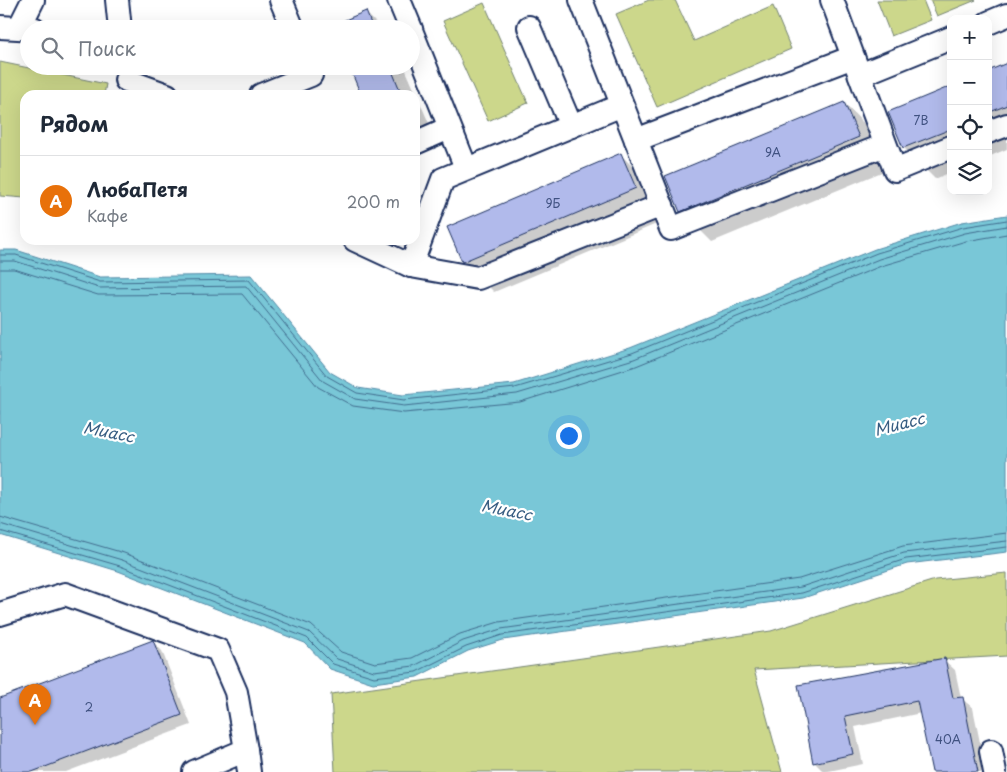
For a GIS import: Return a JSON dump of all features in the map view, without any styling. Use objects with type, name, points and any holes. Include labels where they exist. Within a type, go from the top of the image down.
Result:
[{"type":"lane","points":[[22,20],[33,0]]},
{"type":"lane","points":[[117,0],[119,20]]},
{"type":"lane","points":[[281,0],[289,20]]},
{"type":"lane","points":[[400,0],[407,20]]},
{"type":"lane","points":[[581,0],[671,229],[885,145]]},
{"type":"lane","points":[[832,0],[895,170],[947,150]]},
{"type":"lane","points":[[992,22],[1007,16]]},
{"type":"lane","points":[[529,27],[571,126]]},
{"type":"lane","points":[[636,140],[857,66],[947,39]]},
{"type":"lane","points":[[420,53],[466,168]]},
{"type":"lane","points":[[274,90],[311,75]]},
{"type":"lane","points":[[123,80],[152,90]]},
{"type":"lane","points":[[420,242],[443,179],[622,105]]},
{"type":"lane","points":[[992,131],[1007,125]]},
{"type":"lane","points":[[420,141],[450,128]]},
{"type":"lane","points":[[367,245],[411,266],[478,278],[662,205]]},
{"type":"lane","points":[[411,266],[419,245]]},
{"type":"lane","points":[[0,614],[65,594],[218,650],[236,692],[248,761],[194,772]]},
{"type":"green space","points":[[649,0],[675,0],[694,41],[773,6],[791,49],[657,107],[616,14]]},
{"type":"green space","points":[[877,0],[923,0],[931,20],[891,36]]},
{"type":"green space","points":[[930,0],[976,0],[937,16]]},
{"type":"green space","points":[[484,3],[528,103],[488,121],[443,21]]},
{"type":"green space","points":[[0,62],[20,66],[20,75],[63,75],[106,84],[105,90],[20,90],[20,198],[0,196]]},
{"type":"green space","points":[[1007,573],[1007,656],[754,670],[782,772],[335,772],[331,694],[771,631],[935,580]]},
{"type":"water","name":"Миасс","points":[[1007,215],[1007,552],[907,564],[803,598],[503,640],[468,651],[417,677],[373,683],[330,669],[305,643],[118,571],[0,535],[0,250],[16,250],[100,277],[251,275],[330,372],[358,388],[403,395],[514,384],[630,348],[875,249],[962,222]]},
{"type":"building","points":[[366,11],[370,20],[345,20]]},
{"type":"building","points":[[1007,63],[1007,105],[992,111],[992,105],[992,69]]},
{"type":"building","points":[[353,75],[394,75],[400,90],[359,90]]},
{"type":"building","points":[[947,88],[947,131],[903,148],[888,112]]},
{"type":"building","points":[[844,102],[859,137],[680,212],[665,176]]},
{"type":"building","points":[[621,153],[636,188],[462,262],[447,227]]},
{"type":"building","points":[[153,640],[182,715],[32,772],[0,772],[0,698]]},
{"type":"building","points":[[945,658],[953,698],[963,697],[978,772],[932,772],[917,701],[845,716],[853,754],[813,763],[798,685]]},
{"type":"place","name":"ЛюбаПетя","points":[[35,725]]}]
